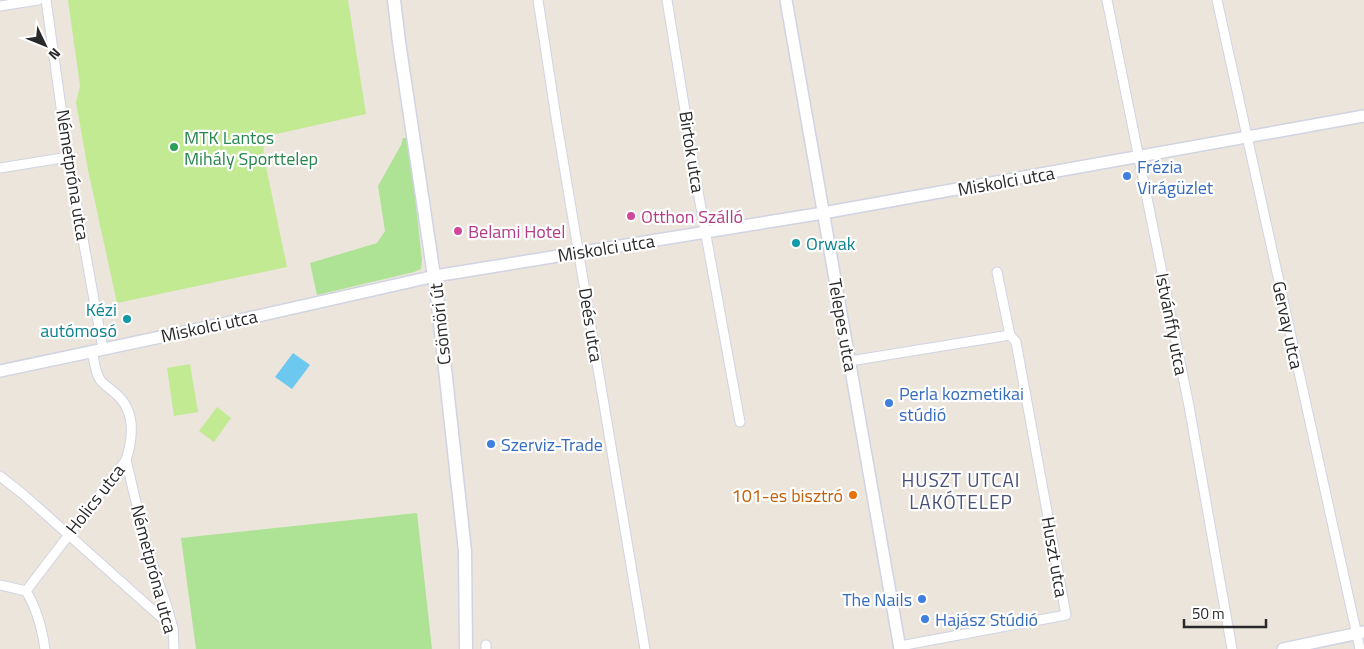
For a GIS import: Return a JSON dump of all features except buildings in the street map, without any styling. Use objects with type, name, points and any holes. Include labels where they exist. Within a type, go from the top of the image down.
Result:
[{"type":"main road","name":"Csömöri út","points":[[394,0],[435,276],[465,551],[466,649]]},
{"type":"street","points":[[0,6],[38,0]]},
{"type":"street","name":"Németpróna utca","points":[[46,0],[98,350]]},
{"type":"street","name":"Deés utca","points":[[538,0],[645,649]]},
{"type":"street","name":"Birtok utca","points":[[667,0],[699,197],[740,422]]},
{"type":"street","name":"Telepes utca","points":[[786,0],[900,648]]},
{"type":"street","name":"Istvánffy utca","points":[[1107,0],[1189,406],[1232,649]]},
{"type":"street","name":"Gervay utca","points":[[1217,0],[1360,633],[1360,649]]},
{"type":"street","name":"Miskolci utca","points":[[0,371],[435,276],[823,213],[1139,158],[1364,116]]},
{"type":"street","points":[[0,168],[68,157]]},
{"type":"street","name":"Huszt utca","points":[[900,648],[1066,616],[1016,342],[1010,334],[997,272]]},
{"type":"street","points":[[850,361],[1010,334]]},
{"type":"street","name":"Holics utca","points":[[26,591],[126,460],[131,444],[130,416],[126,405],[119,396],[100,380],[98,350]]},
{"type":"street","name":"Németpróna utca","points":[[126,460],[147,548],[167,607],[174,649]]},
{"type":"street","points":[[0,476],[68,534],[172,628]]},
{"type":"street","points":[[0,585],[26,591],[41,624],[45,649]]},
{"type":"street","points":[[1283,649],[1360,633]]},
{"type":"green space","name":"MTK Lantos Mihály Sporttelep","points":[[68,0],[348,0],[366,114],[263,137],[264,157],[287,267],[117,303],[88,170],[76,102],[80,86]]},
{"type":"green space","points":[[403,138],[406,138],[409,142],[422,260],[421,269],[317,295],[310,263],[377,243],[385,231],[378,186]]},
{"type":"green space","points":[[190,364],[198,412],[174,416],[167,368]]},
{"type":"green space","points":[[217,407],[231,418],[214,442],[199,431]]},
{"type":"green space","points":[[417,513],[432,649],[196,649],[181,538]]},
{"type":"water","points":[[293,353],[310,365],[292,389],[275,377]]},
{"type":"place","name":"MTK Lantos Mihály Sporttelep","points":[[174,147]]},
{"type":"place","name":"Frézia Virágüzlet","points":[[1127,176]]},
{"type":"place","name":"Otthon Szálló","points":[[631,216]]},
{"type":"place","name":"Belami Hotel","points":[[458,231]]},
{"type":"place","name":"Orwak","points":[[796,243]]},
{"type":"place","name":"Kézi autómosó","points":[[127,319]]},
{"type":"place","name":"Perla kozmetikai stúdió","points":[[889,403]]},
{"type":"place","name":"Szerviz-Trade","points":[[491,444]]},
{"type":"place","name":"101-es bisztró","points":[[853,495]]},
{"type":"place","name":"The Nails","points":[[922,599]]},
{"type":"place","name":"Hajász Stúdió","points":[[925,619]]},
{"type":"district","name":"HUSZT UTCAI LAKÓTELEP","points":[[961,490]]}]
